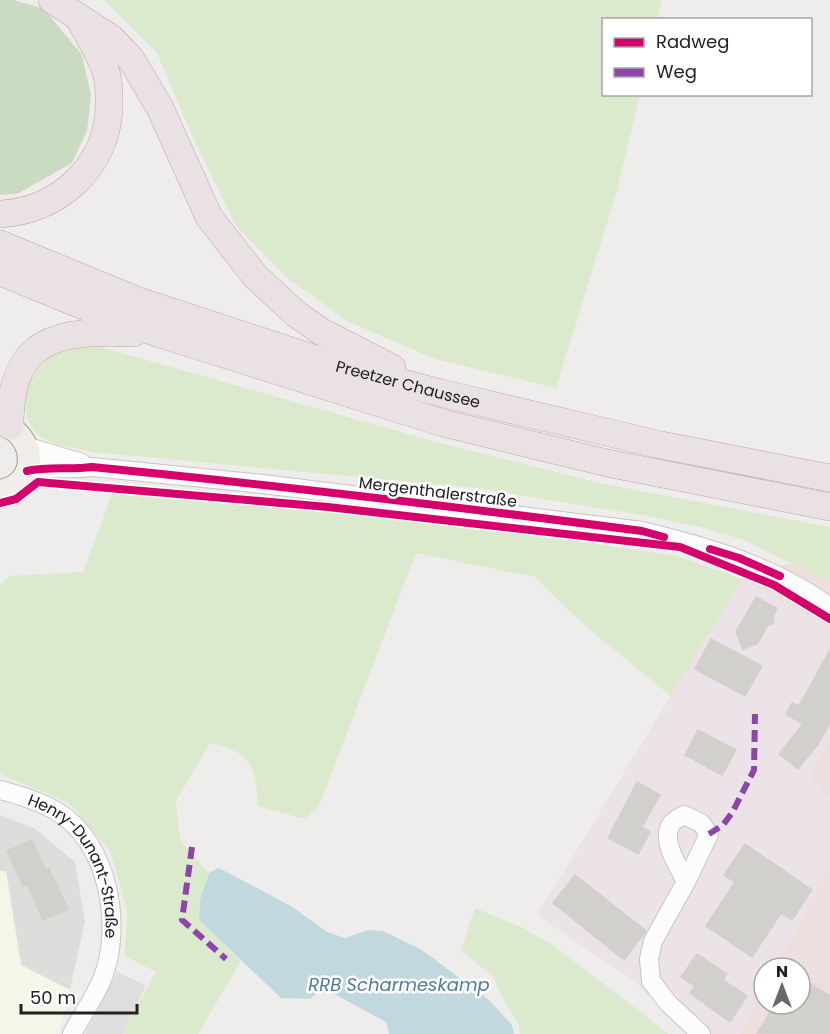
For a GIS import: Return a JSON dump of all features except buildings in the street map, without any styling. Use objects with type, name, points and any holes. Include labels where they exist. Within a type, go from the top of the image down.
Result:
[{"type":"highway","points":[[52,0],[111,38],[131,59],[160,108],[209,217],[255,276],[297,314],[322,332],[441,393]]},
{"type":"highway","points":[[0,214],[31,209],[55,200],[74,186],[96,156],[105,135],[110,92],[107,73],[78,17]]},
{"type":"highway","name":"Preetzer Chaussee","points":[[0,244],[136,300],[331,364],[441,393],[661,444],[830,478]]},
{"type":"highway","name":"Preetzer Chaussee","points":[[0,272],[160,334],[442,423],[607,463],[830,507]]},
{"type":"highway","points":[[5,424],[16,379],[27,361],[38,349],[50,341],[81,332],[160,334]]},
{"type":"main road","points":[[0,491],[14,486],[27,471],[28,447],[20,433],[5,424]]},
{"type":"street","name":"Mergenthalerstraße","points":[[28,447],[76,460],[92,467]]},
{"type":"street","name":"Mergenthalerstraße","points":[[27,471],[43,468],[92,467],[275,485],[642,531],[693,543],[739,558],[779,576],[830,607]]},
{"type":"street","name":"Henry-Dunant-Straße","points":[[0,790],[57,811],[78,830],[96,856],[107,884],[111,908],[111,948],[102,978],[72,1034]]},
{"type":"street","points":[[686,882],[652,941],[649,959],[651,981],[668,1003],[701,1034]]},
{"type":"shaded area","points":[[828,550],[830,550],[830,628],[742,579]]},
{"type":"shaded area","points":[[742,579],[830,628],[830,739],[810,778],[830,799],[830,868],[782,956],[752,956],[752,1011],[739,1034],[691,1034],[632,980],[537,915]]},
{"type":"shaded area","points":[[830,739],[830,799],[810,778]]},
{"type":"shaded area","points":[[0,815],[34,828],[75,862],[85,921],[70,990],[21,965],[6,872],[0,871]]},
{"type":"shaded area","points":[[830,868],[830,1034],[739,1034],[752,1011],[752,1016],[812,1016],[812,956],[782,956]]},
{"type":"shaded area","points":[[0,871],[6,871],[21,965],[70,990],[59,1034],[0,1034]]},
{"type":"shaded area","points":[[117,972],[146,986],[122,1034],[85,1034]]},
{"type":"green space","points":[[0,0],[14,0],[44,9],[82,55],[91,95],[87,131],[72,163],[17,194],[0,195]]},
{"type":"green space","points":[[104,0],[662,0],[657,18],[602,18],[602,96],[640,96],[617,190],[556,388],[435,359],[349,322],[286,277],[236,226],[191,133],[157,53]]},
{"type":"green space","points":[[93,345],[436,442],[604,484],[830,527],[830,577],[825,580],[744,540],[701,527],[643,515],[476,488],[93,452],[45,439],[31,426],[26,415],[28,389],[33,377],[50,357],[61,351]]},
{"type":"green space","points":[[112,494],[423,518],[678,556],[742,579],[671,696],[583,624],[535,577],[416,553],[319,806],[305,819],[258,806],[253,771],[249,763],[235,751],[210,743],[176,801],[180,840],[209,873],[200,900],[199,920],[241,961],[198,1034],[122,1034],[156,972],[125,956],[127,909],[110,851],[69,803],[0,774],[0,585],[9,576],[83,572]]},
{"type":"green space","points":[[475,908],[521,927],[553,945],[669,1034],[520,1034],[518,1023],[493,976],[461,951]]},
{"type":"water","name":"RRB Scharmeskamp","points":[[219,868],[291,906],[327,932],[345,938],[368,930],[383,931],[422,950],[489,1000],[512,1025],[514,1034],[389,1034],[386,1022],[323,988],[310,999],[281,998],[199,920],[200,900],[209,873]]},
{"type":"marked path","points":[[709,834],[723,825],[732,813],[754,770],[755,714]]},
{"type":"marked path","points":[[192,847],[182,920],[226,959]]},
{"type":"cycle path","points":[[27,471],[92,467],[161,474],[504,513],[642,531],[664,537]]},
{"type":"cycle path","points":[[0,503],[16,499],[38,482],[328,507],[680,547],[774,585],[830,619]]},
{"type":"cycle path","points":[[710,549],[739,558],[780,576]]}]
